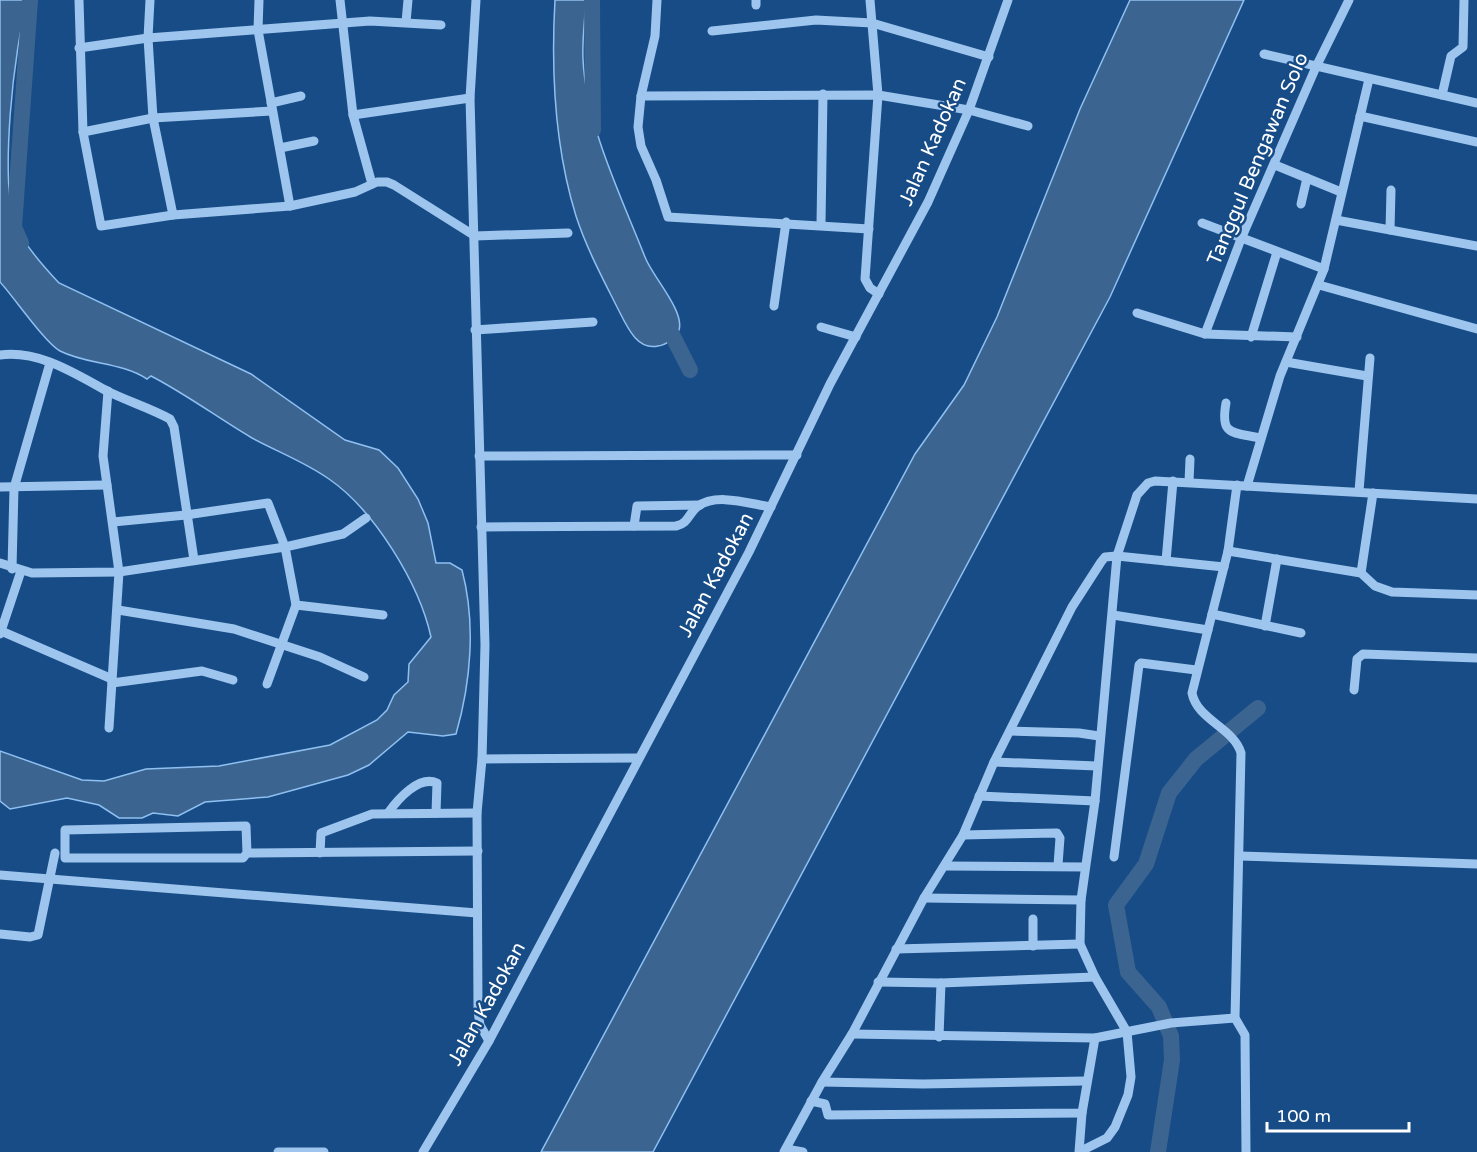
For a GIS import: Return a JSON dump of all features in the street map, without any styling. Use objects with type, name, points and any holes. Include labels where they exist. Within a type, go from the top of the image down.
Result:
[{"type":"street","points":[[79,0],[79,48],[84,132],[101,226],[173,215],[290,206],[355,192],[382,182],[394,185],[475,236],[568,233]]},
{"type":"street","points":[[150,0],[148,38],[153,118],[173,215]]},
{"type":"street","points":[[259,0],[258,30],[290,206]]},
{"type":"street","points":[[340,0],[353,115],[372,184]]},
{"type":"street","points":[[406,22],[408,0]]},
{"type":"street","points":[[476,0],[470,98],[485,645],[482,759],[477,813],[478,1011],[480,1025],[489,1041]]},
{"type":"street","points":[[657,0],[655,36],[641,96],[638,127],[641,146],[656,180],[668,217],[821,224],[869,229]]},
{"type":"street","points":[[870,0],[878,95],[866,279],[870,288],[879,294]]},
{"type":"street","name":"Jalan Kadokan","points":[[423,1152],[489,1041],[771,507],[819,407],[928,202],[969,110],[1008,0]]},
{"type":"street","name":"Tanggul Bengawan Solo","points":[[1204,334],[1241,239],[1316,67],[1349,0]]},
{"type":"street","points":[[1442,95],[1451,56],[1463,47],[1464,0]]},
{"type":"street","points":[[712,31],[816,20],[872,23],[989,57]]},
{"type":"street","points":[[79,48],[148,38],[341,24],[406,22],[441,25]]},
{"type":"street","points":[[1264,54],[1477,103]]},
{"type":"street","points":[[1246,1152],[1245,1035],[1235,1018],[1241,753],[1236,743],[1200,710],[1194,702],[1192,693],[1242,486],[1286,362],[1324,269],[1369,79]]},
{"type":"street","points":[[821,224],[823,94]]},
{"type":"street","points":[[641,96],[878,95],[969,110],[1028,126]]},
{"type":"street","points":[[84,132],[153,118],[272,107],[301,96]]},
{"type":"street","points":[[353,115],[470,98]]},
{"type":"street","points":[[1360,116],[1477,142]]},
{"type":"street","points":[[280,148],[314,141]]},
{"type":"street","points":[[1275,165],[1341,192]]},
{"type":"street","points":[[1301,204],[1307,178]]},
{"type":"street","points":[[1390,230],[1391,190]]},
{"type":"street","points":[[1336,220],[1477,246]]},
{"type":"street","points":[[774,306],[786,222]]},
{"type":"street","points":[[1202,223],[1324,269]]},
{"type":"street","points":[[1251,337],[1277,252]]},
{"type":"street","points":[[1319,285],[1477,329]]},
{"type":"street","points":[[1137,313],[1204,334],[1297,337]]},
{"type":"street","points":[[475,330],[593,322]]},
{"type":"street","points":[[821,327],[856,337]]},
{"type":"street","points":[[0,355],[21,353],[75,372],[108,391],[170,419],[174,427],[194,560]]},
{"type":"street","points":[[1359,491],[1370,358]]},
{"type":"street","points":[[1286,362],[1367,376]]},
{"type":"street","points":[[50,363],[14,488],[16,570],[0,633],[112,681],[202,671],[233,680]]},
{"type":"street","points":[[108,391],[103,442],[119,572],[109,728]]},
{"type":"street","points":[[1226,404],[1223,421],[1225,428],[1230,432],[1260,438]]},
{"type":"street","points":[[479,456],[797,455]]},
{"type":"street","points":[[1189,482],[1190,459]]},
{"type":"street","points":[[1080,1152],[1107,1138],[1115,1127],[1128,1095],[1131,1077],[1127,1032],[1095,977],[1080,944],[1081,900],[1095,801],[1099,736],[1113,615],[1117,556],[1137,495],[1142,488],[1155,481],[1477,499]]},
{"type":"street","points":[[1166,561],[1173,482]]},
{"type":"street","points":[[0,487],[107,485]]},
{"type":"street","points":[[1364,576],[1373,493]]},
{"type":"street","points":[[634,526],[637,506],[700,505],[716,500],[771,507]]},
{"type":"street","points":[[113,522],[186,515],[268,503],[285,547],[296,605],[267,684]]},
{"type":"street","points":[[481,527],[683,524],[700,505]]},
{"type":"street","points":[[0,563],[16,570],[119,572],[285,547],[343,534],[366,518]]},
{"type":"street","points":[[1228,551],[1364,576],[1381,589],[1392,592],[1477,595]]},
{"type":"street","points":[[802,1152],[785,1150],[811,1101],[852,1034],[924,898],[946,866],[963,835],[994,762],[1072,607],[1101,562],[1108,556],[1117,556],[1224,567]]},
{"type":"street","points":[[1265,626],[1277,559]]},
{"type":"street","points":[[296,605],[383,615]]},
{"type":"street","points":[[118,610],[177,622],[234,629],[320,657],[364,677]]},
{"type":"street","points":[[1212,614],[1301,633]]},
{"type":"street","points":[[1113,615],[1208,630]]},
{"type":"street","points":[[1354,690],[1357,659],[1363,654],[1477,658]]},
{"type":"street","points":[[1114,857],[1138,665],[1141,663],[1196,670]]},
{"type":"street","points":[[1010,731],[1079,733],[1099,736]]},
{"type":"street","points":[[482,759],[638,758]]},
{"type":"street","points":[[994,762],[1097,766]]},
{"type":"street","points":[[388,813],[418,784],[426,781],[437,783],[436,813]]},
{"type":"street","points":[[978,796],[1095,801]]},
{"type":"street","points":[[320,853],[320,835],[323,832],[365,815],[477,813]]},
{"type":"street","points":[[246,826],[247,853],[243,858],[65,858],[65,830],[246,826]]},
{"type":"street","points":[[963,835],[1058,833],[1060,838],[1058,865]]},
{"type":"street","points":[[247,853],[478,851]]},
{"type":"street","points":[[0,934],[30,937],[38,934],[55,853]]},
{"type":"street","points":[[1240,856],[1477,864]]},
{"type":"street","points":[[946,866],[1058,865],[1085,867]]},
{"type":"street","points":[[0,875],[477,913]]},
{"type":"street","points":[[924,898],[1081,900]]},
{"type":"street","points":[[1033,919],[1033,946]]},
{"type":"street","points":[[896,949],[1080,944]]},
{"type":"street","points":[[878,982],[941,983],[1095,977]]},
{"type":"street","points":[[939,1036],[941,983]]},
{"type":"street","points":[[852,1034],[1095,1038],[1171,1023],[1235,1018]]},
{"type":"street","points":[[1080,1152],[1086,1081],[1095,1038]]},
{"type":"street","points":[[822,1082],[923,1084],[1086,1081]]},
{"type":"street","points":[[811,1101],[825,1104],[828,1115],[1082,1113]]},
{"type":"street","points":[[278,1152],[324,1152]]},
{"type":"water","points":[[0,0],[28,0],[13,81],[9,147],[11,204],[15,225],[24,241],[59,283],[251,374],[345,440],[379,450],[398,468],[418,499],[428,523],[436,563],[450,563],[462,570],[469,611],[470,652],[465,694],[456,734],[443,736],[408,732],[369,765],[348,775],[268,797],[205,802],[178,816],[153,813],[142,818],[119,818],[99,805],[67,798],[10,809],[0,801],[0,751],[82,780],[104,781],[146,769],[219,766],[330,745],[377,720],[387,710],[394,695],[408,682],[409,664],[431,637],[425,616],[405,571],[378,528],[346,492],[320,473],[252,438],[151,376],[147,379],[126,369],[71,356],[60,351],[38,330],[0,282]]},
{"type":"water","points":[[555,0],[586,0],[583,59],[586,84],[598,135],[645,257],[673,304],[680,322],[676,336],[661,345],[644,344],[628,328],[595,262],[576,216],[563,163],[556,109]]},
{"type":"water","points":[[1130,0],[1244,0],[1110,297],[653,1152],[541,1152],[915,454],[964,385],[997,317],[1080,109]]},
{"type":"waterway","points":[[21,243],[14,227],[30,0]]},
{"type":"waterway","points":[[592,0],[593,130]]},
{"type":"waterway","points":[[663,317],[690,370]]},
{"type":"waterway","points":[[1158,1152],[1172,1060],[1171,1036],[1159,1007],[1128,972],[1116,905],[1146,864],[1169,793],[1196,759],[1258,708]]}]
